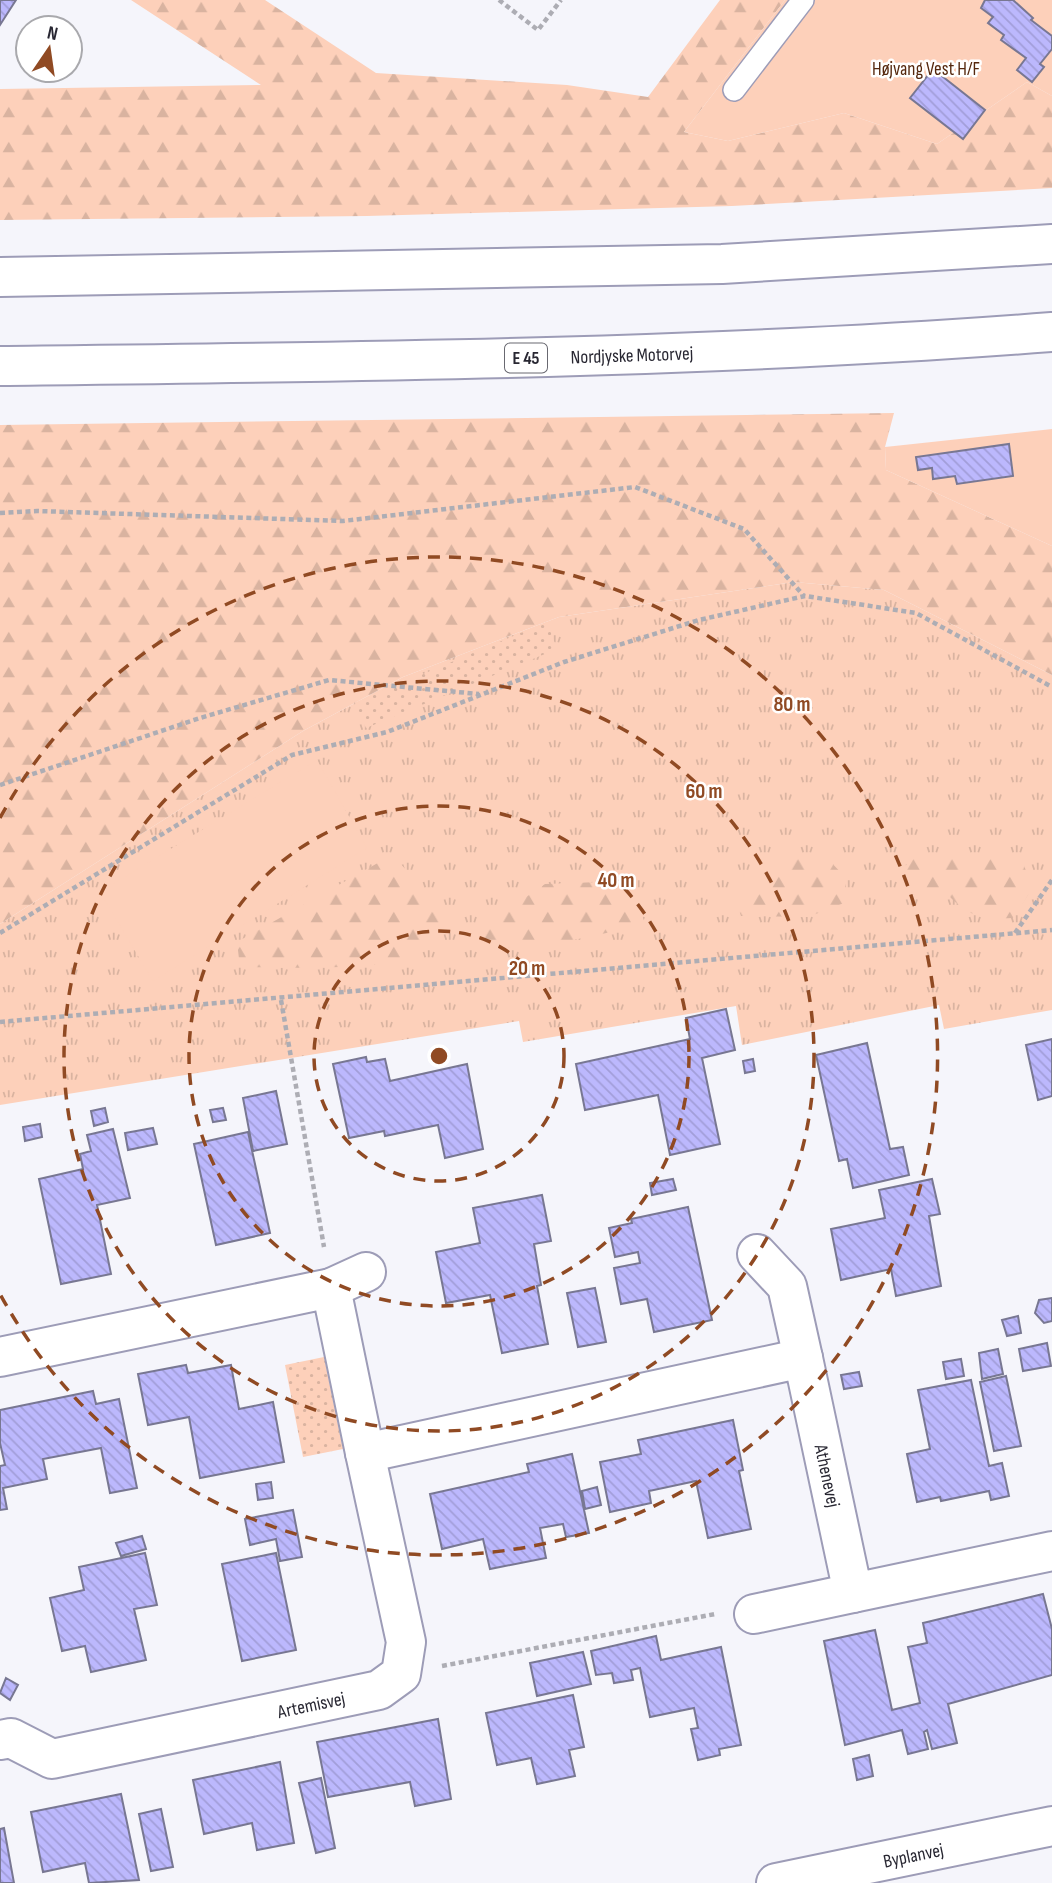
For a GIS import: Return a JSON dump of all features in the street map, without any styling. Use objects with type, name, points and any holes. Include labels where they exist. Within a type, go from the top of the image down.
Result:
[{"type":"main road","points":[[0,277],[722,264],[1052,244]]},
{"type":"main road","name":"Nordjyske Motorvej","points":[[0,366],[426,361],[675,354],[903,344],[1052,332]]},
{"type":"main road","name":"Athenevej","points":[[757,1254],[787,1286],[853,1593]]},
{"type":"main road","points":[[0,1356],[331,1287],[366,1272]]},
{"type":"main road","points":[[331,1287],[405,1642],[401,1674]]},
{"type":"main road","points":[[365,1453],[803,1359]]},
{"type":"main road","points":[[754,1614],[1052,1551]]},
{"type":"main road","name":"Artemisvej","points":[[0,1740],[11,1738],[52,1759],[379,1690],[401,1674]]},
{"type":"main road","name":"Byplanvej","points":[[776,1883],[1052,1826]]},
{"type":"lane","points":[[734,90],[803,0]]},
{"type":"path","points":[[499,0],[538,30],[561,0]]},
{"type":"path","points":[[0,513],[37,511],[343,521],[635,486],[744,529],[805,596]]},
{"type":"path","points":[[0,933],[292,755],[387,732],[564,662],[699,620],[805,596],[916,613],[1052,687]]},
{"type":"path","points":[[0,785],[200,718],[329,680],[482,694]]},
{"type":"path","points":[[1014,933],[1052,880]]},
{"type":"path","points":[[0,1022],[281,1000],[1052,930]]},
{"type":"path","points":[[281,1000],[331,1287]]},
{"type":"path","points":[[401,1674],[732,1610],[754,1614]]},
{"type":"green space","points":[[131,0],[265,0],[376,73],[567,85],[648,97],[720,0],[785,0],[684,132],[728,141],[844,113],[937,144],[1027,82],[1052,96],[1052,188],[732,206],[367,216],[0,220],[0,89],[261,85]]},
{"type":"green space","name":"Højvang Vest H/F","points":[[785,0],[1052,0],[1052,96],[1027,82],[937,144],[844,113],[728,141],[684,132]]},
{"type":"green space","points":[[894,413],[885,447],[886,470],[1052,546],[1052,675],[884,590],[794,582],[559,617],[403,677],[303,731],[0,924],[0,425]]},
{"type":"green space","points":[[1052,429],[1052,546],[886,470],[885,447]]},
{"type":"green space","points":[[794,582],[884,590],[1052,675],[1052,1010],[944,1029],[939,1005],[742,1045],[736,1006],[523,1042],[519,1021],[0,1105],[0,924],[303,731],[403,677],[559,617]]},
{"type":"green space","points":[[547,622],[557,649],[366,728],[354,703]]},
{"type":"green space","points":[[317,760],[367,848],[153,981],[100,892]]},
{"type":"green space","points":[[915,851],[976,863],[994,858],[1024,865],[1032,889],[1013,918],[978,916],[964,909],[949,896],[922,900],[904,888],[905,867]]},
{"type":"green space","points":[[392,855],[456,922],[424,951],[405,959],[360,966],[240,967],[237,942]]},
{"type":"green space","points":[[785,856],[827,858],[846,878],[844,903],[808,917],[741,916],[735,898]]},
{"type":"green space","points":[[628,881],[645,923],[563,942],[522,947],[480,947],[493,920],[545,884]]},
{"type":"green space","points":[[324,1357],[343,1449],[303,1457],[285,1365]]},
{"type":"building","points":[[0,0],[16,0],[0,25]]},
{"type":"building","points":[[985,0],[1013,0],[1033,18],[1031,20],[1052,36],[1052,49],[1040,64],[1044,67],[1032,82],[1017,70],[1026,58],[1001,40],[1004,35],[988,23],[993,17],[981,8]]},
{"type":"building","points":[[933,69],[985,110],[963,139],[910,98]]},
{"type":"building","points":[[1009,444],[1013,476],[957,484],[955,476],[933,479],[932,468],[918,470],[916,457]]},
{"type":"building","points":[[726,1009],[735,1050],[702,1058],[720,1144],[670,1155],[658,1095],[585,1110],[576,1064],[690,1039],[686,1018]]},
{"type":"building","points":[[1052,1039],[1052,1096],[1038,1100],[1026,1045]]},
{"type":"building","points":[[867,1043],[890,1149],[903,1147],[909,1175],[853,1188],[847,1159],[839,1161],[816,1055]]},
{"type":"building","points":[[366,1057],[367,1062],[385,1059],[390,1081],[467,1064],[483,1149],[445,1158],[438,1125],[385,1136],[384,1131],[349,1138],[333,1064]]},
{"type":"building","points":[[753,1059],[755,1071],[745,1073],[743,1061]]},
{"type":"building","points":[[276,1091],[287,1144],[253,1151],[243,1098]]},
{"type":"building","points":[[105,1108],[108,1122],[94,1126],[91,1111]]},
{"type":"building","points":[[223,1108],[226,1120],[213,1122],[210,1110]]},
{"type":"building","points":[[40,1124],[42,1137],[25,1141],[23,1127]]},
{"type":"building","points":[[153,1128],[157,1144],[128,1150],[125,1133]]},
{"type":"building","points":[[113,1129],[130,1198],[97,1205],[111,1274],[61,1284],[39,1179],[83,1169],[80,1154],[91,1151],[87,1135]]},
{"type":"building","points":[[248,1132],[270,1233],[216,1245],[194,1144]]},
{"type":"building","points":[[673,1179],[676,1190],[652,1195],[650,1183]]},
{"type":"building","points":[[932,1179],[940,1214],[929,1216],[941,1286],[896,1296],[891,1269],[841,1280],[831,1229],[885,1218],[879,1190]]},
{"type":"building","points":[[542,1195],[551,1241],[534,1244],[541,1285],[537,1286],[548,1344],[502,1353],[490,1295],[446,1303],[436,1252],[480,1243],[473,1208]]},
{"type":"building","points":[[688,1207],[712,1320],[654,1332],[647,1299],[621,1304],[614,1268],[640,1263],[638,1252],[615,1257],[609,1228],[632,1223],[631,1219]]},
{"type":"building","points":[[595,1288],[606,1342],[578,1347],[567,1293]]},
{"type":"building","points":[[1052,1298],[1052,1321],[1044,1323],[1035,1313],[1039,1300]]},
{"type":"building","points":[[1018,1316],[1021,1333],[1007,1336],[1002,1320]]},
{"type":"building","points":[[1047,1343],[1051,1366],[1023,1371],[1019,1349]]},
{"type":"building","points":[[998,1349],[1003,1374],[982,1379],[979,1353]]},
{"type":"building","points":[[961,1359],[964,1376],[946,1379],[943,1362]]},
{"type":"building","points":[[186,1365],[188,1373],[231,1365],[239,1409],[273,1402],[284,1462],[200,1478],[189,1417],[148,1425],[138,1374]]},
{"type":"building","points":[[859,1372],[862,1386],[844,1389],[841,1375]]},
{"type":"building","points":[[1006,1376],[1021,1446],[994,1451],[980,1382]]},
{"type":"building","points":[[971,1380],[989,1466],[1002,1463],[1009,1496],[991,1500],[989,1491],[941,1501],[940,1497],[917,1502],[907,1454],[930,1449],[918,1390]]},
{"type":"building","points":[[93,1391],[96,1404],[119,1399],[137,1488],[110,1493],[101,1448],[43,1459],[47,1479],[3,1488],[7,1509],[0,1510],[0,1466],[5,1465],[0,1443],[0,1410]]},
{"type":"building","points":[[733,1420],[743,1470],[739,1471],[751,1529],[708,1538],[696,1481],[649,1491],[651,1503],[610,1512],[600,1462],[641,1454],[638,1440]]},
{"type":"building","points":[[572,1454],[589,1533],[566,1537],[563,1524],[540,1528],[546,1558],[490,1569],[483,1539],[442,1549],[430,1494],[529,1472],[527,1464]]},
{"type":"building","points":[[271,1482],[273,1498],[258,1500],[256,1484]]},
{"type":"building","points":[[597,1487],[601,1505],[585,1509],[582,1491]]},
{"type":"building","points":[[293,1510],[302,1557],[280,1561],[276,1539],[250,1545],[245,1519]]},
{"type":"building","points":[[142,1536],[146,1549],[121,1556],[116,1543]]},
{"type":"building","points":[[145,1553],[157,1605],[134,1609],[146,1660],[91,1672],[85,1646],[62,1651],[50,1598],[84,1590],[79,1567]]},
{"type":"building","points":[[276,1553],[296,1650],[242,1661],[222,1564]]},
{"type":"building","points":[[1043,1594],[1052,1629],[1052,1675],[948,1704],[957,1743],[932,1749],[927,1730],[924,1732],[928,1749],[908,1754],[902,1730],[845,1745],[824,1641],[875,1630],[892,1710],[920,1703],[908,1647],[927,1643],[923,1623]]},
{"type":"building","points":[[656,1636],[661,1660],[721,1647],[741,1745],[719,1749],[720,1755],[698,1760],[691,1729],[698,1728],[694,1708],[650,1717],[640,1668],[631,1670],[633,1680],[614,1683],[612,1673],[596,1675],[591,1651]]},
{"type":"building","points":[[583,1652],[591,1684],[537,1696],[530,1663]]},
{"type":"building","points":[[6,1678],[18,1685],[10,1700],[0,1693]]},
{"type":"building","points":[[573,1695],[584,1747],[569,1750],[575,1776],[537,1784],[531,1758],[497,1765],[486,1713]]},
{"type":"building","points":[[438,1719],[451,1799],[415,1806],[410,1782],[328,1797],[317,1742]]},
{"type":"building","points":[[869,1755],[873,1776],[857,1780],[853,1759]]},
{"type":"building","points":[[280,1762],[294,1843],[257,1850],[252,1823],[204,1834],[193,1780]]},
{"type":"building","points":[[321,1778],[335,1848],[316,1853],[299,1783]]},
{"type":"building","points":[[121,1794],[139,1880],[89,1883],[85,1863],[43,1872],[31,1812]]},
{"type":"building","points":[[161,1809],[173,1867],[151,1871],[139,1814]]},
{"type":"building","points":[[4,1828],[14,1883],[0,1883],[0,1829]]}]
